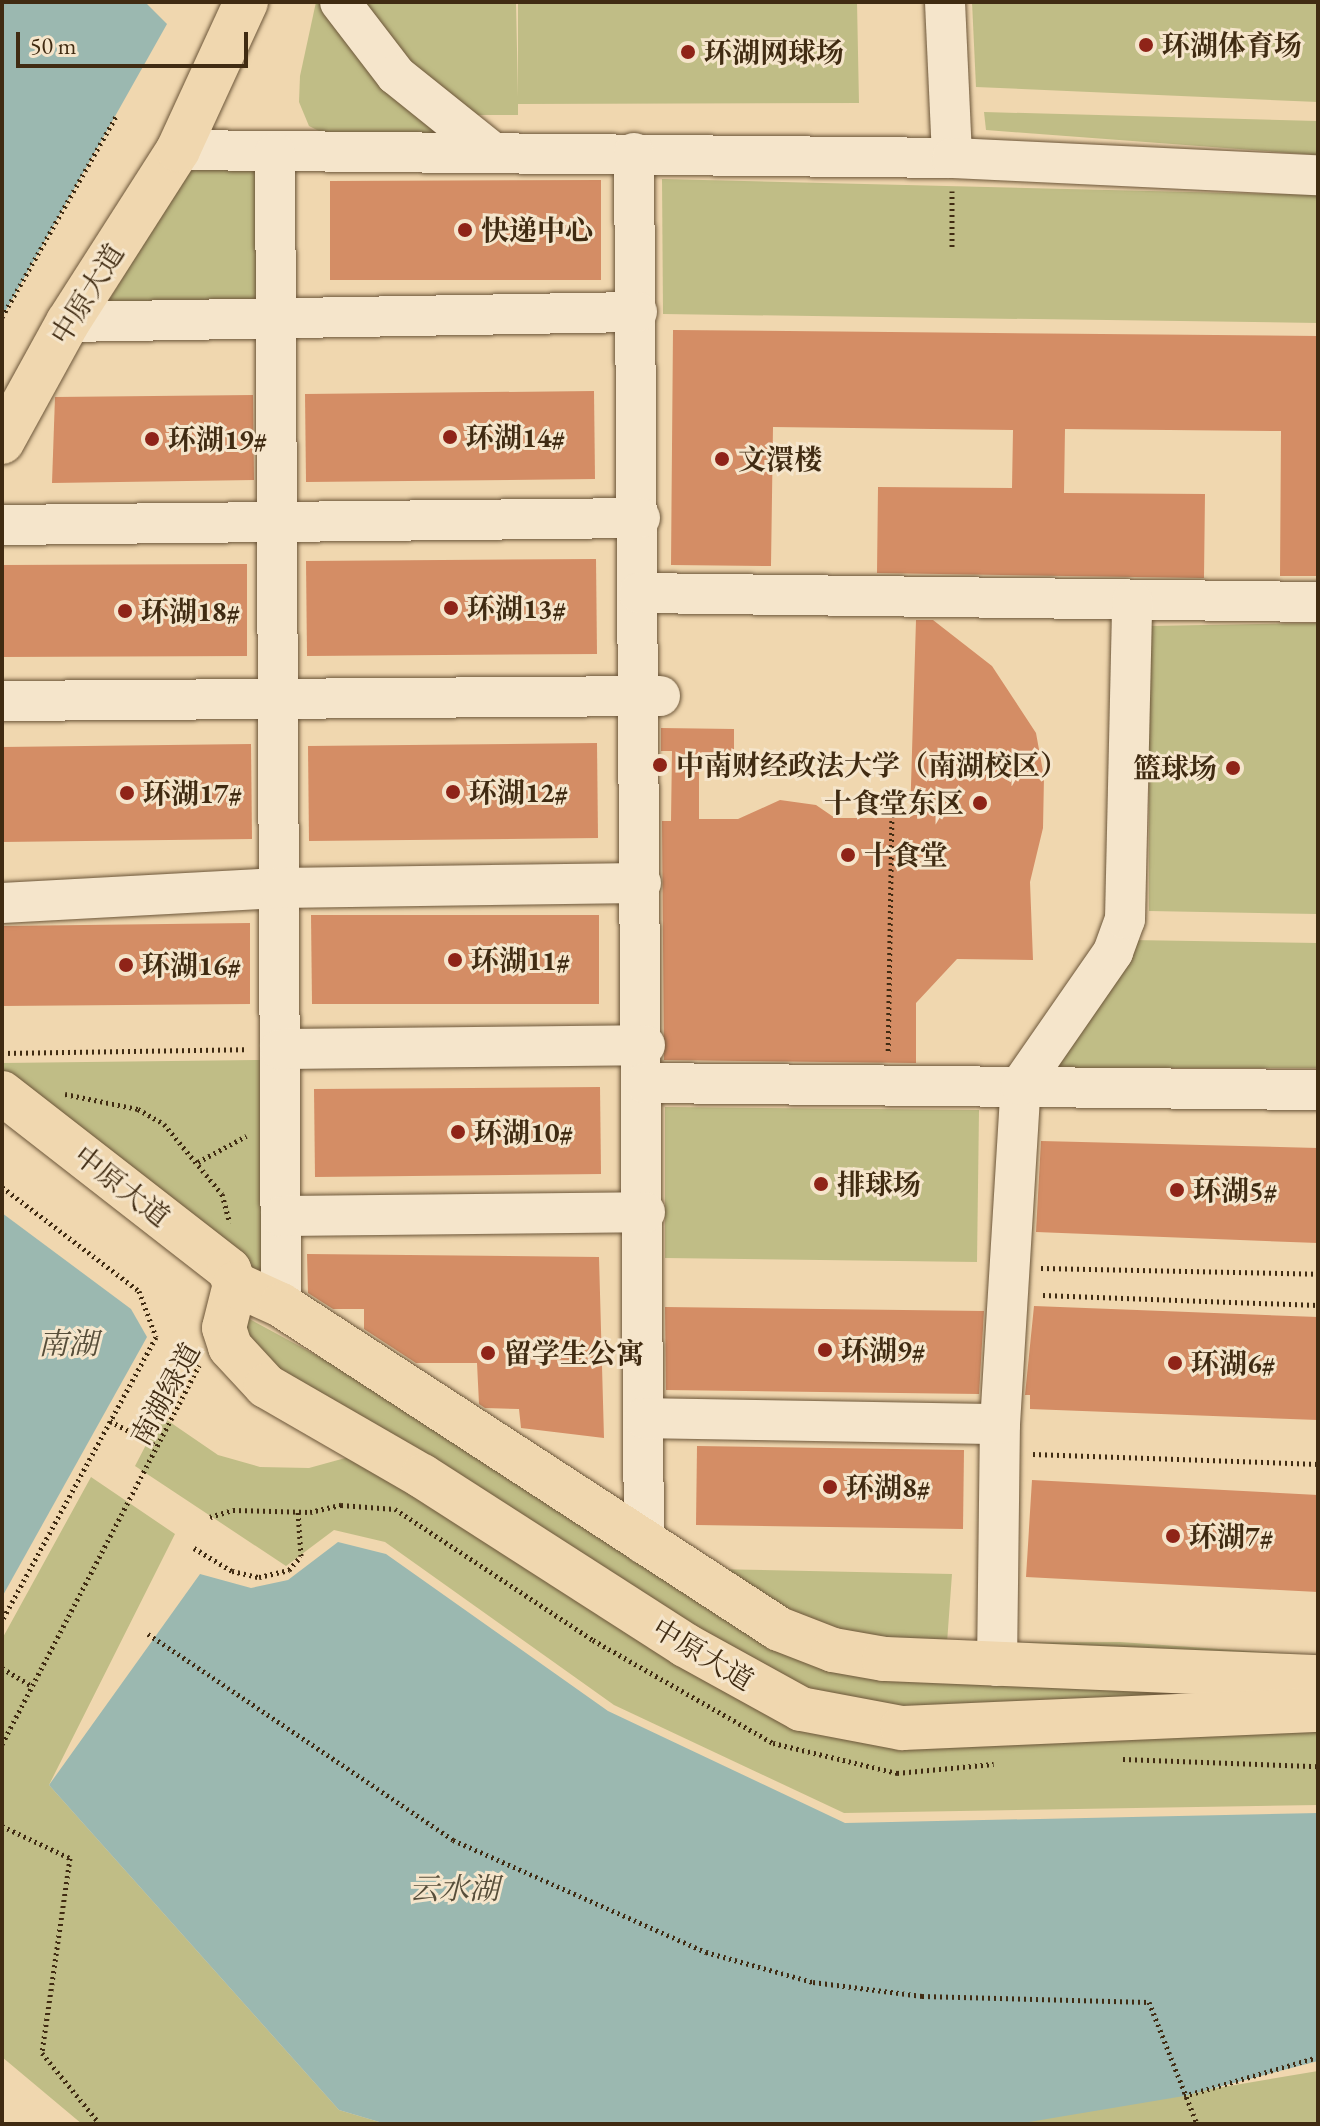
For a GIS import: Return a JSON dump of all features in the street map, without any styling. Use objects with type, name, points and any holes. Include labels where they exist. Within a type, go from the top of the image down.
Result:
[{"type":"main road","name":"中原大道","points":[[2,442],[68,322],[178,150],[246,2]]},
{"type":"main road","name":"中原大道","points":[[2,1093],[232,1277],[281,1305],[779,1629],[833,1650],[997,1666],[1318,1677]]},
{"type":"main road","points":[[224,1328],[232,1277]]},
{"type":"main road","name":"中原大道","points":[[224,1328],[230,1347],[279,1394],[422,1476],[685,1645],[801,1709],[902,1728],[1318,1710]]},
{"type":"street","points":[[340,2],[396,75],[491,151]]},
{"type":"street","points":[[945,2],[952,158]]},
{"type":"street","points":[[178,150],[952,158],[1318,175]]},
{"type":"street","points":[[275,153],[281,1305]]},
{"type":"street","points":[[634,153],[639,593],[649,697],[641,883],[645,1064],[644,1544]]},
{"type":"street","points":[[68,322],[637,312]]},
{"type":"street","points":[[2,525],[640,518]]},
{"type":"street","points":[[639,593],[1318,602]]},
{"type":"street","points":[[997,1666],[1000,1439],[1016,1280],[1021,1085],[1113,952],[1125,919],[1132,601]]},
{"type":"street","points":[[2,701],[649,697]]},
{"type":"street","points":[[2,903],[279,888],[641,883]]},
{"type":"street","points":[[280,1049],[645,1064],[888,1084],[1318,1090]]},
{"type":"street","points":[[281,1216],[645,1212]]},
{"type":"street","points":[[644,1418],[1000,1439]]},
{"type":"street","points":[[728,1598],[774,1601]]},
{"type":"path","points":[[2,317],[116,116]]},
{"type":"path","points":[[952,158],[952,247]]},
{"type":"path","points":[[880,805],[892,809],[888,1084]]},
{"type":"path","points":[[2,1053],[280,1049]]},
{"type":"path","points":[[61,1094],[138,1109],[164,1124],[222,1194],[234,1236],[232,1277]]},
{"type":"path","points":[[198,1162],[244,1136],[281,1127]]},
{"type":"path","points":[[2,1187],[139,1291],[156,1337],[2,1621]]},
{"type":"path","points":[[1016,1280],[1318,1274]]},
{"type":"path","points":[[1016,1280],[1318,1305]]},
{"type":"path","name":"南湖绿道","points":[[2,1744],[157,1446],[224,1328]]},
{"type":"path","points":[[110,1421],[157,1446]]},
{"type":"path","points":[[1000,1439],[1318,1464]]},
{"type":"path","points":[[194,1548],[232,1571],[259,1577],[289,1570],[301,1556],[298,1512]]},
{"type":"path","points":[[148,1634],[453,1840],[706,1952],[813,1982],[922,1996],[1149,2002],[1197,2124]]},
{"type":"path","points":[[2,1668],[32,1686]]},
{"type":"path","points":[[2,1826],[70,1858],[42,2053],[100,2124]]},
{"type":"path","points":[[1184,2096],[1318,2057]]},
{"type":"shaded area","points":[[316,2],[330,2],[443,134],[321,132],[309,126],[299,102],[300,76]]},
{"type":"shaded area","name":"环湖网球场","points":[[351,2],[516,2],[518,97],[518,2],[857,2],[859,103],[518,104],[518,115],[447,115]]},
{"type":"shaded area","name":"环湖体育场","points":[[972,2],[1318,2],[1318,102],[976,87]]},
{"type":"shaded area","points":[[984,112],[1318,121],[1318,155],[986,130]]},
{"type":"shaded area","points":[[194,161],[270,161],[269,313],[100,315]]},
{"type":"shaded area","points":[[662,179],[1318,195],[1318,323],[663,314]]},
{"type":"shaded area","name":"篮球场","points":[[1318,623],[1318,914],[1149,911],[1149,626]]},
{"type":"shaded area","points":[[1131,940],[1318,943],[1318,1068],[1054,1068]]},
{"type":"shaded area","points":[[261,1060],[266,1284],[2,1085],[2,1063]]},
{"type":"shaded area","name":"排球场","points":[[665,1107],[979,1110],[977,1262],[665,1258]]},
{"type":"shaded area","points":[[242,1315],[711,1569],[952,1574],[947,1643],[1120,1642],[1318,1656],[1318,1704],[963,1718],[761,1680],[252,1354]]},
{"type":"shaded area","points":[[161,1416],[218,1455],[260,1467],[309,1468],[367,1452],[765,1703],[1318,1717],[1318,1805],[844,1813],[614,1705],[385,1542],[334,1530],[286,1566],[135,1466]]},
{"type":"shaded area","points":[[91,1477],[175,1534],[49,1785],[339,2110],[386,2124],[82,2124],[2,2057],[2,1639]]},
{"type":"shaded area","points":[[1318,2071],[1318,2124],[1017,2124],[1052,2116]]},
{"type":"water","points":[[2,2],[145,2],[167,24],[2,317]]},
{"type":"water","name":"南湖","points":[[2,1213],[131,1309],[147,1337],[2,1597]]},
{"type":"water","name":"云水湖","points":[[338,1542],[386,1554],[608,1711],[845,1823],[1318,1813],[1318,2061],[1184,2096],[1017,2124],[386,2124],[339,2110],[49,1785],[200,1574],[251,1588],[288,1580]]},
{"type":"building","name":"快递中心","points":[[601,180],[601,280],[330,280],[330,181]]},
{"type":"building","name":"文澴楼","points":[[673,330],[1318,336],[1318,576],[1280,576],[1281,431],[1065,429],[1064,493],[1205,494],[1204,578],[877,573],[878,487],[1012,488],[1013,430],[773,427],[771,566],[671,565]]},
{"type":"building","name":"环湖14#","points":[[594,391],[595,479],[306,482],[305,394]]},
{"type":"building","name":"环湖19#","points":[[253,395],[254,480],[52,483],[55,397]]},
{"type":"building","name":"环湖13#","points":[[596,559],[597,654],[307,656],[306,561]]},
{"type":"building","name":"环湖18#","points":[[247,564],[247,656],[2,657],[2,565]]},
{"type":"building","name":"十食堂","points":[[916,620],[933,620],[992,666],[1036,733],[1044,777],[1043,828],[1030,882],[1033,960],[957,959],[916,1003],[916,1063],[664,1060],[662,821],[671,821],[672,751],[661,751],[661,728],[734,729],[734,754],[699,753],[699,819],[738,819],[780,800],[816,805],[835,818],[910,818]]},
{"type":"building","name":"环湖12#","points":[[597,743],[598,838],[309,841],[308,746]]},
{"type":"building","name":"环湖17#","points":[[251,744],[252,839],[2,842],[2,747]]},
{"type":"building","name":"环湖11#","points":[[311,915],[599,915],[599,1004],[312,1004]]},
{"type":"building","name":"环湖16#","points":[[250,923],[250,1004],[2,1006],[2,926]]},
{"type":"building","name":"环湖10#","points":[[600,1087],[601,1174],[315,1177],[314,1089]]},
{"type":"building","name":"环湖5#","points":[[1041,1141],[1318,1148],[1318,1243],[1036,1232]]},
{"type":"building","name":"留学生公寓","points":[[307,1254],[599,1257],[604,1438],[521,1428],[519,1409],[485,1408],[479,1404],[477,1363],[416,1363],[364,1329],[364,1309],[333,1309],[308,1293]]},
{"type":"building","name":"环湖6#","points":[[1034,1306],[1318,1317],[1318,1420],[1030,1409],[1030,1395],[1025,1395]]},
{"type":"building","name":"环湖9#","points":[[665,1307],[984,1311],[979,1394],[666,1390]]},
{"type":"building","name":"环湖8#","points":[[697,1446],[964,1450],[963,1529],[696,1525]]},
{"type":"building","name":"环湖7#","points":[[1032,1480],[1318,1495],[1318,1592],[1026,1577]]},
{"type":"place","name":"环湖体育场","points":[[1146,45]]},
{"type":"place","name":"环湖网球场","points":[[688,52]]},
{"type":"place","name":"快递中心","points":[[465,230]]},
{"type":"place","name":"环湖14#","points":[[450,437]]},
{"type":"place","name":"环湖19#","points":[[152,439]]},
{"type":"place","name":"文澴楼","points":[[722,459]]},
{"type":"place","name":"环湖13#","points":[[451,608]]},
{"type":"place","name":"环湖18#","points":[[125,611]]},
{"type":"place","name":"中南财经政法大学（南湖校区）","points":[[660,765]]},
{"type":"place","name":"篮球场","points":[[1233,768]]},
{"type":"place","name":"环湖12#","points":[[453,792]]},
{"type":"place","name":"环湖17#","points":[[127,793]]},
{"type":"place","name":"十食堂东区","points":[[980,803]]},
{"type":"place","name":"十食堂","points":[[848,855]]},
{"type":"place","name":"环湖11#","points":[[455,960]]},
{"type":"place","name":"环湖16#","points":[[126,965]]},
{"type":"place","name":"环湖10#","points":[[458,1132]]},
{"type":"place","name":"排球场","points":[[821,1184]]},
{"type":"place","name":"环湖5#","points":[[1177,1190]]},
{"type":"place","name":"环湖9#","points":[[825,1350]]},
{"type":"place","name":"留学生公寓","points":[[488,1353]]},
{"type":"place","name":"环湖6#","points":[[1175,1363]]},
{"type":"place","name":"环湖8#","points":[[830,1487]]},
{"type":"place","name":"环湖7#","points":[[1173,1536]]}]
